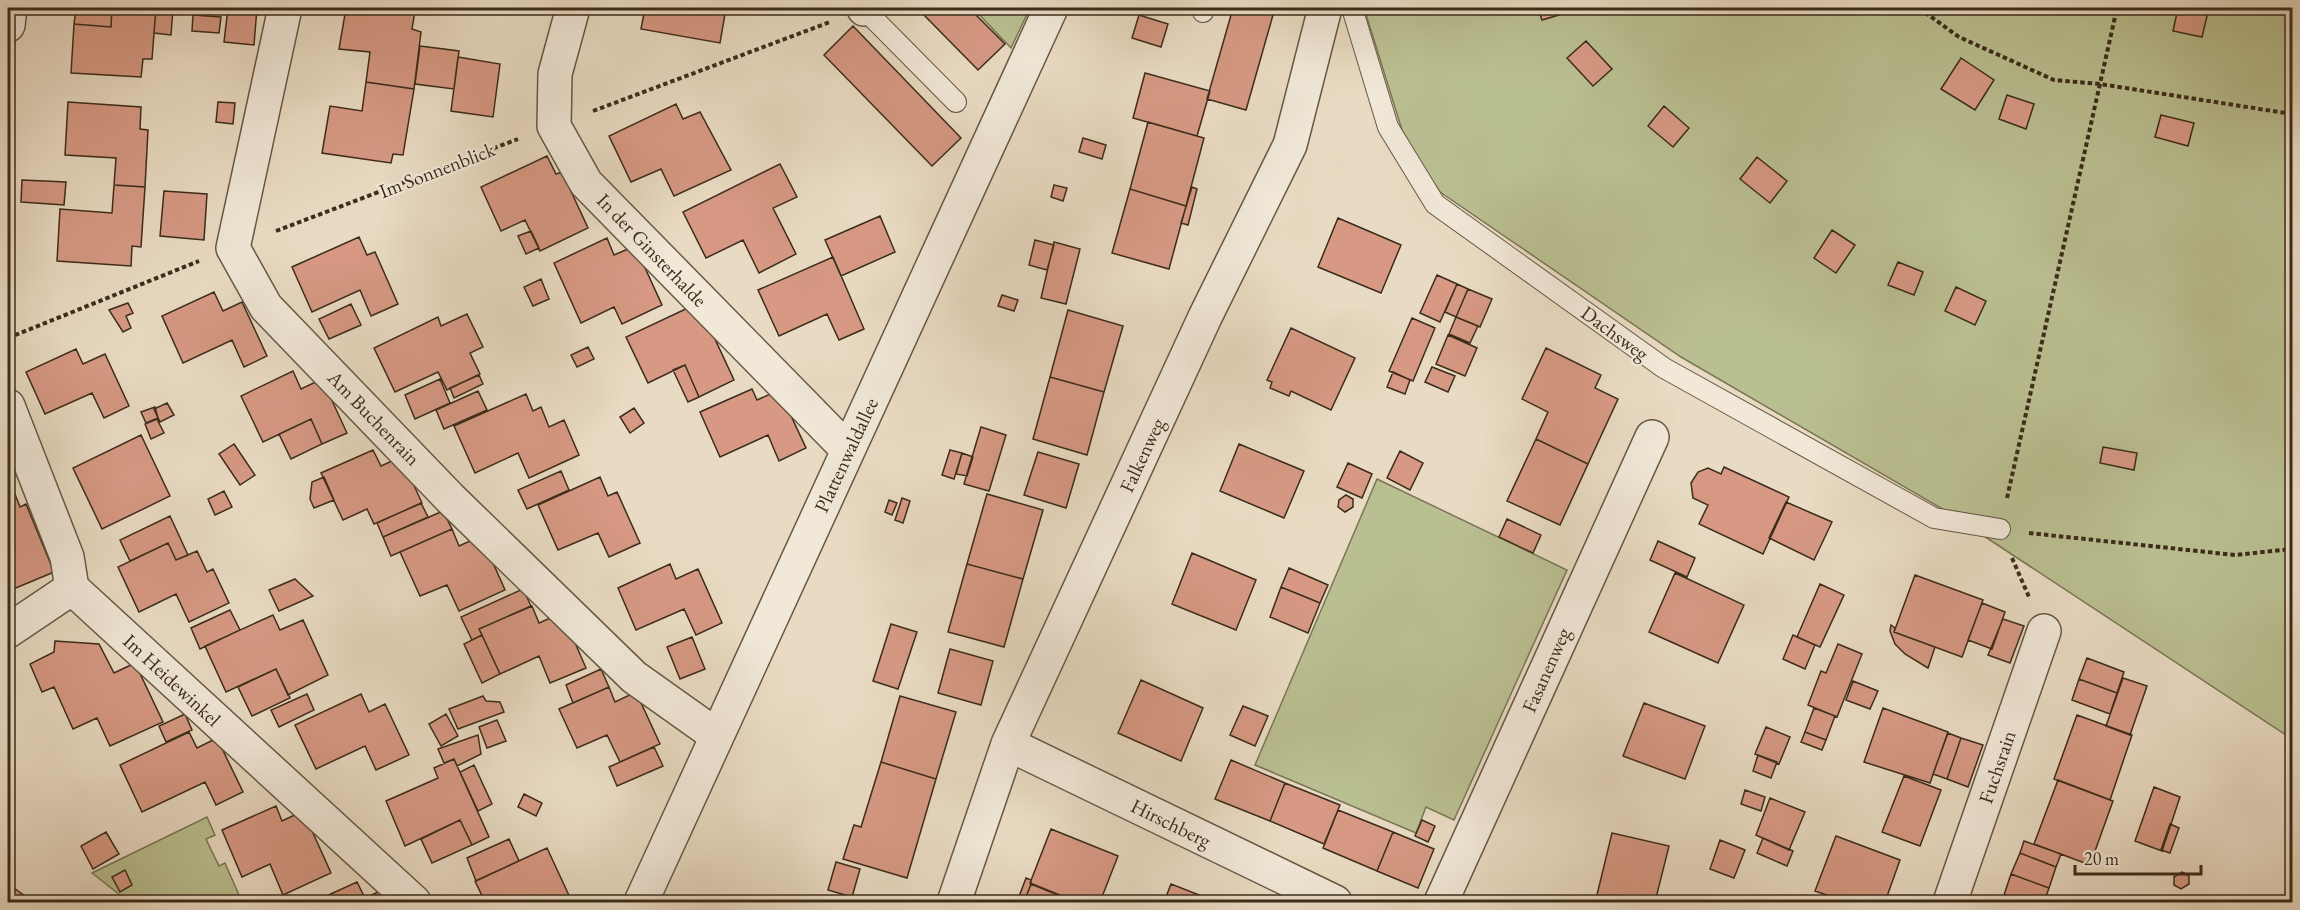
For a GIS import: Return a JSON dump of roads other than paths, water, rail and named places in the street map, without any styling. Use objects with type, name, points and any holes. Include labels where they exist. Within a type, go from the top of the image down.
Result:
[{"type":"street","points":[[8,25],[9,8]]},
{"type":"street","name":"Am Buchenrain","points":[[285,8],[233,248],[266,307],[450,498],[634,676],[717,736]]},
{"type":"street","name":"In der Ginsterhalde","points":[[573,8],[555,74],[554,126],[586,183],[848,450]]},
{"type":"street","name":"Plattenwaldallee","points":[[641,903],[1051,8]]},
{"type":"street","name":"Falkenweg","points":[[954,903],[1008,744],[1206,317],[1290,145],[1325,8]]},
{"type":"street","points":[[8,406],[66,557],[72,588],[8,631]]},
{"type":"street","name":"Fasanenweg","points":[[1441,903],[1652,437]]},
{"type":"street","name":"Im Heidewinkel","points":[[72,588],[414,903]]},
{"type":"street","name":"Fuchsrain","points":[[1950,903],[2044,631]]},
{"type":"street","name":"Hirschberg","points":[[1008,744],[1335,903]]},
{"type":"lane","points":[[866,8],[956,102]]},
{"type":"lane","name":"Dachsweg","points":[[1352,8],[1388,127],[1435,204],[1664,368],[1934,518],[2000,529]]}]
